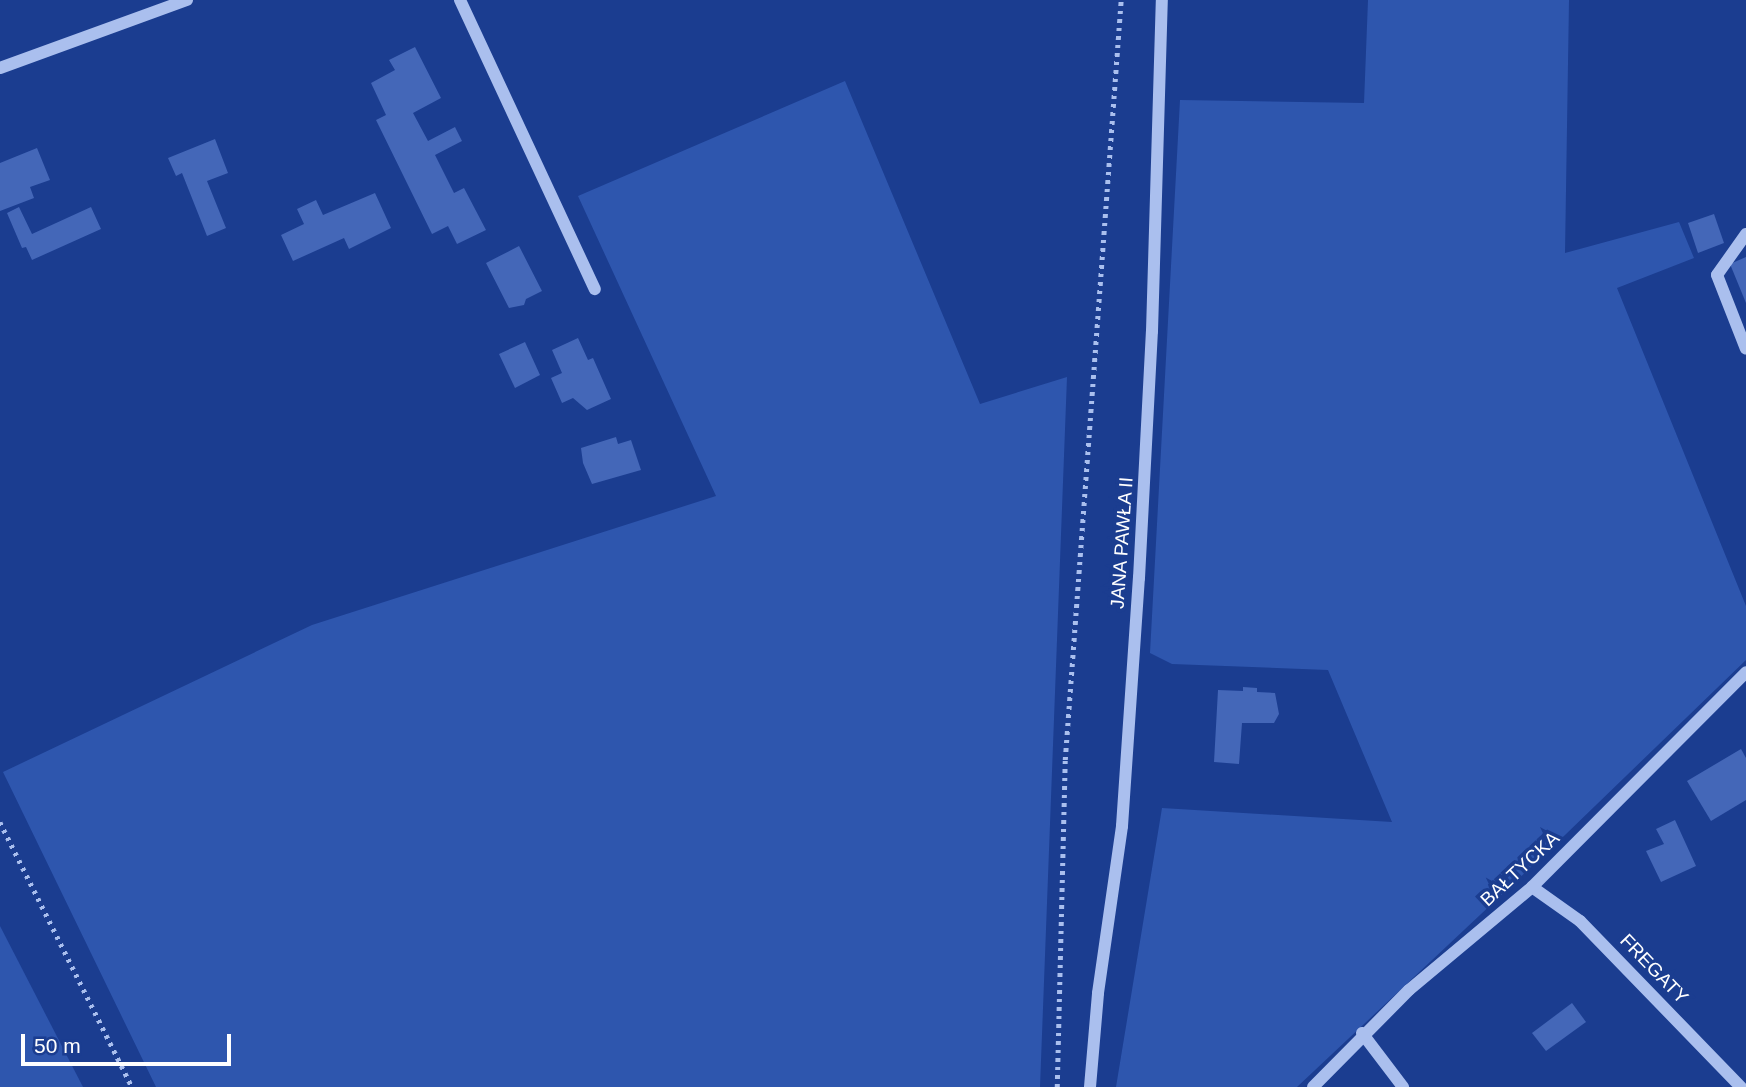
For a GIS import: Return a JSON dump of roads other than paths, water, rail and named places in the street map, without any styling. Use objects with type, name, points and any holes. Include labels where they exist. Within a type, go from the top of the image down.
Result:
[{"type":"street","points":[[0,68],[187,0]]},
{"type":"street","points":[[460,0],[595,289]]},
{"type":"street","name":"JANA PAWŁA II","points":[[1090,1087],[1098,993],[1122,826],[1138,592],[1149,414],[1162,0]]},
{"type":"street","points":[[1746,234],[1717,275],[1746,349]]},
{"type":"street","name":"BAŁTYCKA","points":[[1313,1087],[1362,1033],[1409,990],[1532,887],[1746,672]]},
{"type":"street","name":"FREGATY","points":[[1532,887],[1580,921],[1741,1087]]},
{"type":"street","points":[[1362,1033],[1403,1087]]}]
